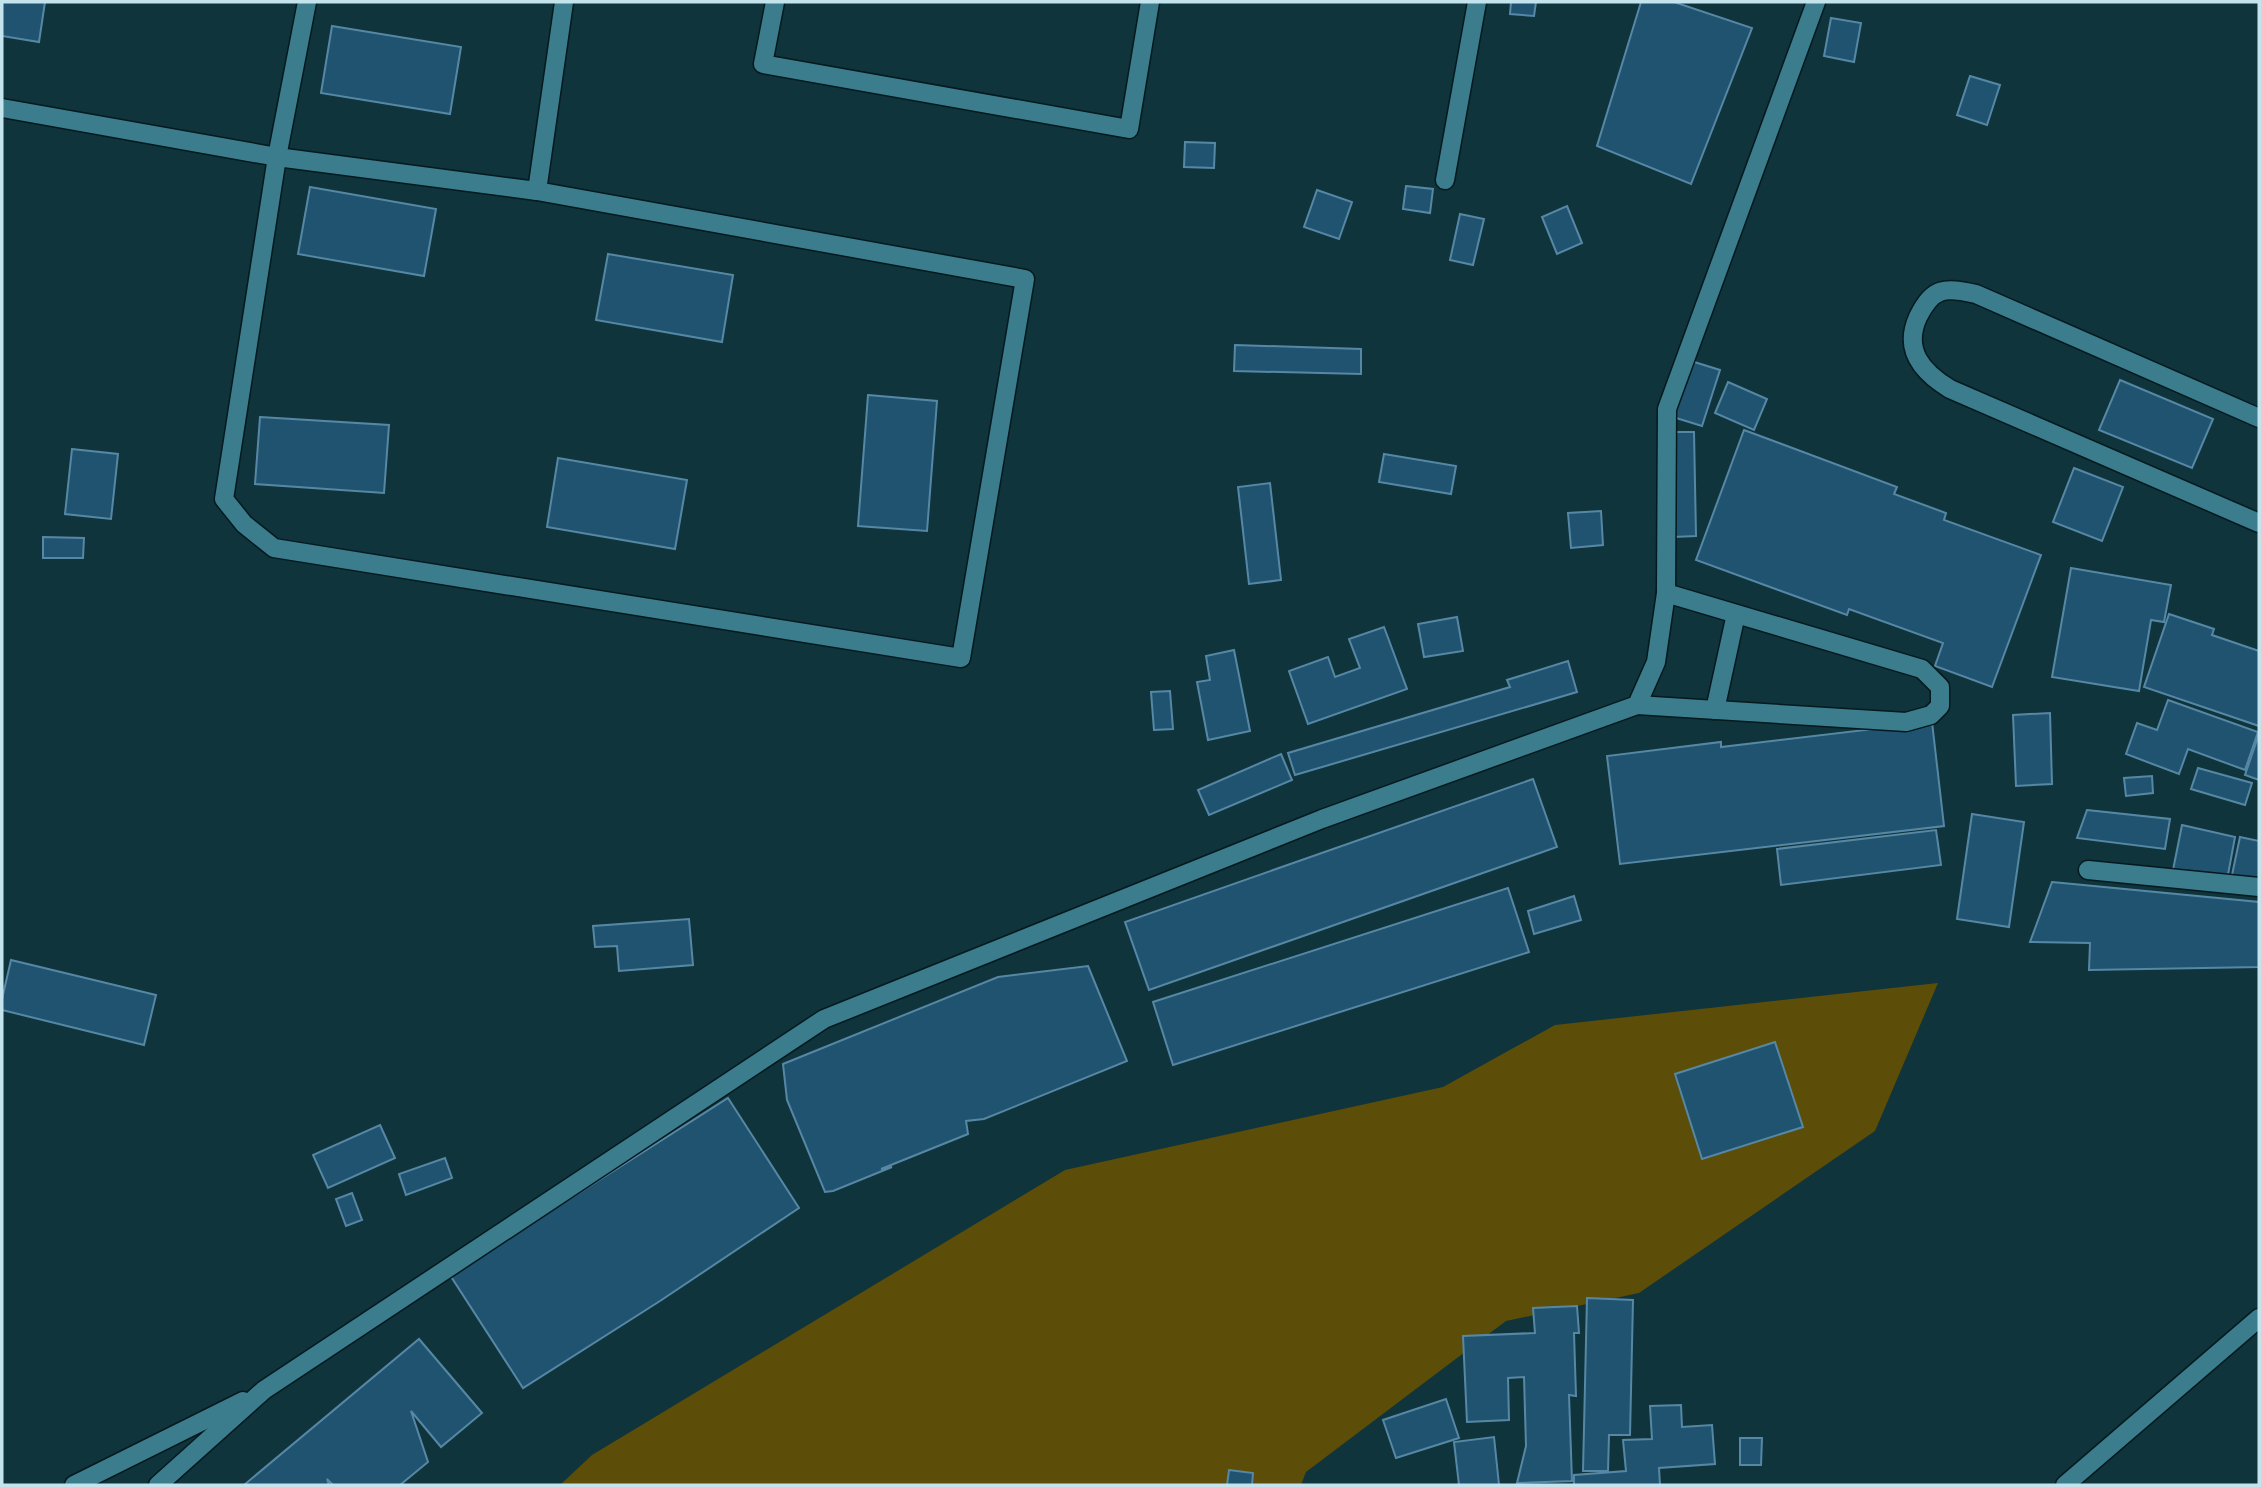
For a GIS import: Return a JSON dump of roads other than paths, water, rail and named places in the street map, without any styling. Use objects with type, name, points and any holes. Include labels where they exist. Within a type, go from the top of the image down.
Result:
[{"type":"street","points":[[2,108],[277,157],[537,191],[1025,279],[961,658],[274,548],[244,524],[223,499],[277,157],[307,2]]},
{"type":"street","points":[[537,191],[564,2]]},
{"type":"street","points":[[775,2],[763,64],[1129,129],[1150,2]]},
{"type":"street","points":[[1445,180],[1476,2]]},
{"type":"street","points":[[1637,705],[1656,662],[1666,593],[1667,409],[1816,2]]},
{"type":"street","points":[[2259,418],[1976,294],[1953,289],[1936,292],[1926,301],[1913,329],[1913,347],[1920,363],[1932,378],[1950,389],[2259,523]]},
{"type":"street","points":[[74,1485],[264,1390],[824,1019],[1322,819],[1637,705],[1906,722],[1931,715],[1940,706],[1940,687],[1922,669],[1666,593]]},
{"type":"street","points":[[1715,710],[1736,614]]},
{"type":"street","points":[[2088,870],[2259,887]]},
{"type":"street","points":[[2064,1485],[2259,1318]]},
{"type":"street","points":[[158,1485],[264,1390]]}]
